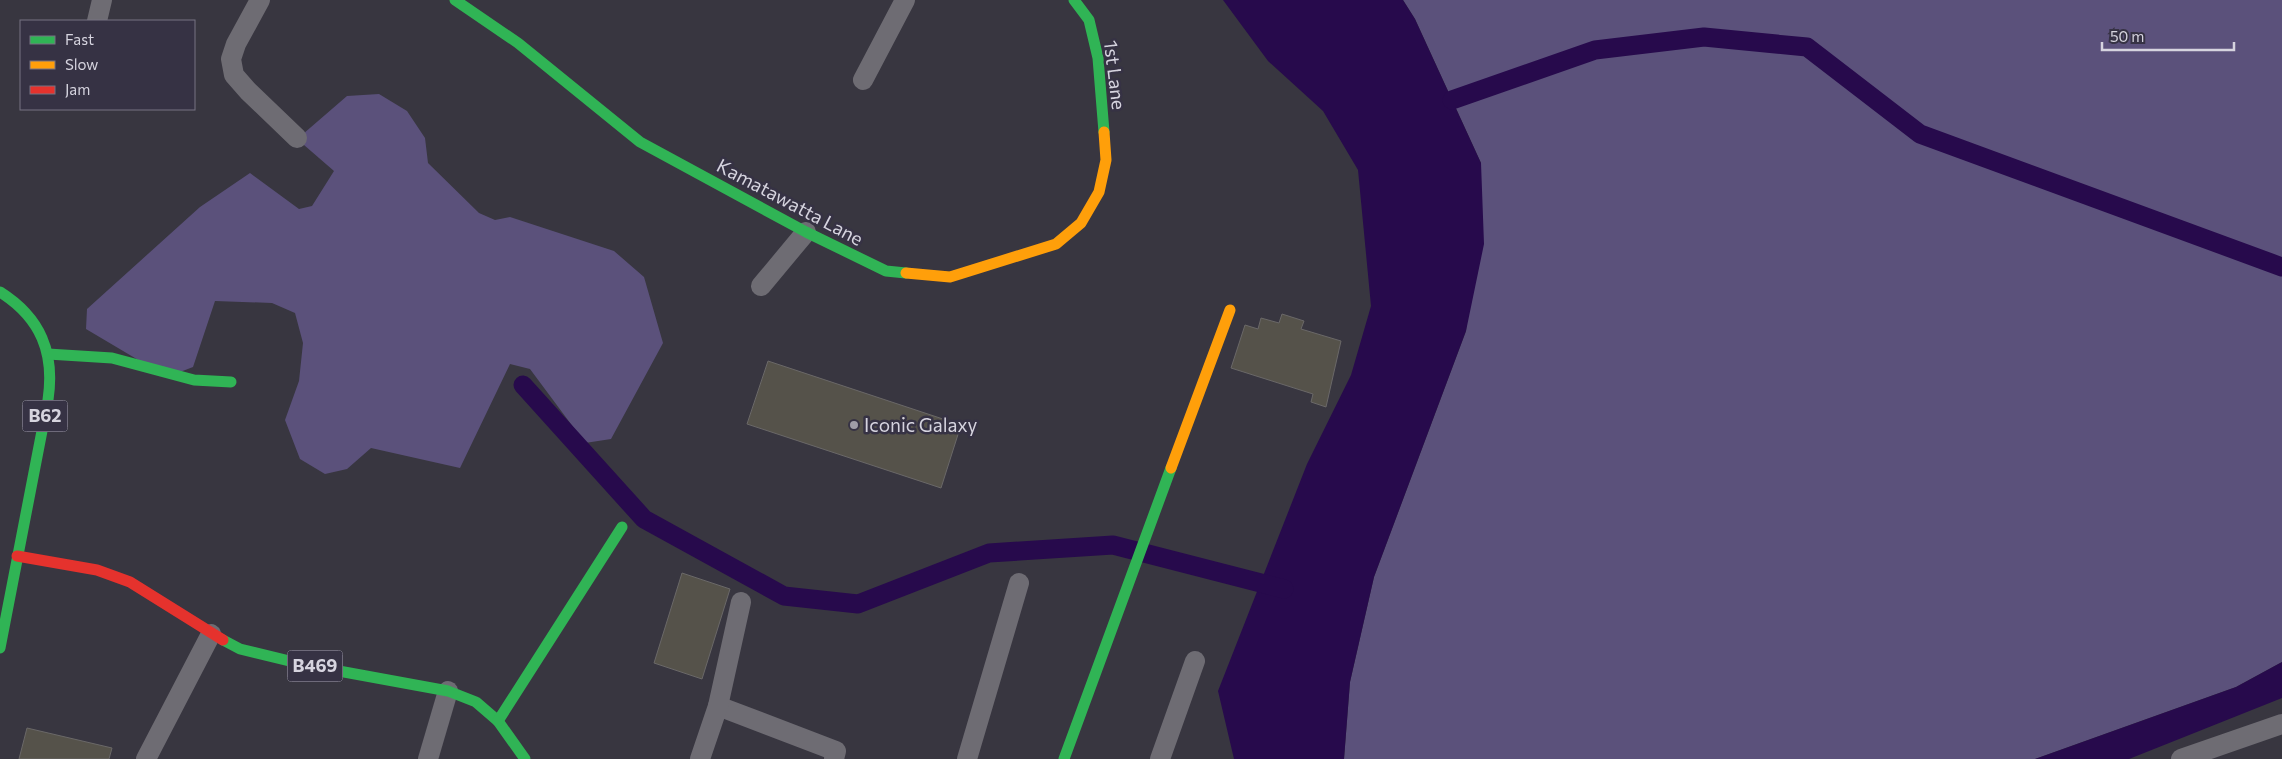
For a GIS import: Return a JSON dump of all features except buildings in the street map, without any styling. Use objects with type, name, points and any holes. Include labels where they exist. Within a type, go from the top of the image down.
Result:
[{"type":"street","points":[[97,20],[102,0]]},
{"type":"street","points":[[260,0],[236,44],[231,59],[234,74],[248,91],[298,138]]},
{"type":"street","name":"Kamatawatta Lane","points":[[455,0],[518,43],[640,142],[806,232],[886,272],[950,277],[1056,244],[1081,223],[1099,192],[1106,160]]},
{"type":"street","points":[[863,80],[905,0]]},
{"type":"street","name":"1st Lane","points":[[1074,0],[1089,20],[1098,58],[1106,160]]},
{"type":"street","points":[[761,286],[806,232]]},
{"type":"street","name":"B62","points":[[0,292],[9,298],[31,320],[42,337],[48,354],[51,372],[49,392],[0,648]]},
{"type":"street","points":[[1064,759],[1134,563],[1230,310]]},
{"type":"street","points":[[48,354],[112,358],[194,380],[231,382]]},
{"type":"street","points":[[498,721],[622,528]]},
{"type":"street","name":"B469","points":[[17,556],[97,570],[130,582],[211,634],[240,649],[306,665],[448,691],[476,702],[498,721],[525,759]]},
{"type":"street","points":[[967,759],[1019,583]]},
{"type":"street","points":[[700,759],[718,706],[742,602]]},
{"type":"street","points":[[146,759],[211,634]]},
{"type":"street","points":[[1160,759],[1195,661]]},
{"type":"street","points":[[428,759],[448,691]]},
{"type":"street","points":[[718,706],[836,750],[834,759]]},
{"type":"street","points":[[2181,759],[2282,724]]},
{"type":"shaded area","points":[[1223,0],[1403,0],[1415,19],[1481,163],[1484,244],[1466,331],[1374,577],[1350,682],[1344,759],[1234,759],[1218,691],[1307,464],[1351,375],[1371,306],[1358,170],[1323,111],[1268,61]]},
{"type":"shaded area","points":[[1403,0],[2282,0],[2282,662],[2236,687],[2035,759],[1344,759],[1350,682],[1374,577],[1466,331],[1481,163],[1415,19]]},
{"type":"shaded area","points":[[379,94],[407,111],[425,138],[428,163],[479,213],[495,220],[510,217],[614,251],[644,277],[663,343],[611,439],[585,443],[530,369],[510,364],[460,468],[371,448],[347,469],[325,474],[300,459],[285,420],[299,381],[303,343],[295,313],[272,303],[215,301],[193,367],[167,377],[86,329],[87,309],[200,207],[250,173],[299,209],[312,206],[334,171],[304,145],[303,134],[347,96]]},
{"type":"shaded area","points":[[2282,662],[2282,698],[2129,759],[2035,759],[2236,687]]},
{"type":"waterway","points":[[1452,100],[1595,50],[1704,37],[1807,47],[1920,134],[2282,267]]},
{"type":"waterway","points":[[523,385],[644,519],[784,596],[858,604],[989,553],[1113,545],[1284,589]]},
{"type":"traffic: fast","points":[[455,0],[518,43],[640,142],[806,232],[886,271],[906,273]]},
{"type":"traffic: fast","points":[[1074,0],[1089,20],[1098,58],[1104,132]]},
{"type":"traffic: fast","points":[[0,292],[26,313],[35,325],[47,352],[50,383],[0,648]]},
{"type":"traffic: fast","points":[[48,354],[112,358],[194,380],[231,382]]},
{"type":"traffic: fast","points":[[1064,759],[1171,468]]},
{"type":"traffic: fast","points":[[498,721],[622,527]]},
{"type":"traffic: fast","points":[[223,640],[240,649],[306,665],[448,691],[476,702],[498,721],[525,759]]},
{"type":"traffic: slow","points":[[906,273],[950,277],[1056,244],[1081,223],[1099,192],[1106,160],[1104,132]]},
{"type":"traffic: slow","points":[[1171,468],[1230,310]]},
{"type":"traffic: jam","points":[[17,556],[97,570],[130,582],[223,640]]},
{"type":"place","name":"Iconic Galaxy","points":[[854,425]]}]
